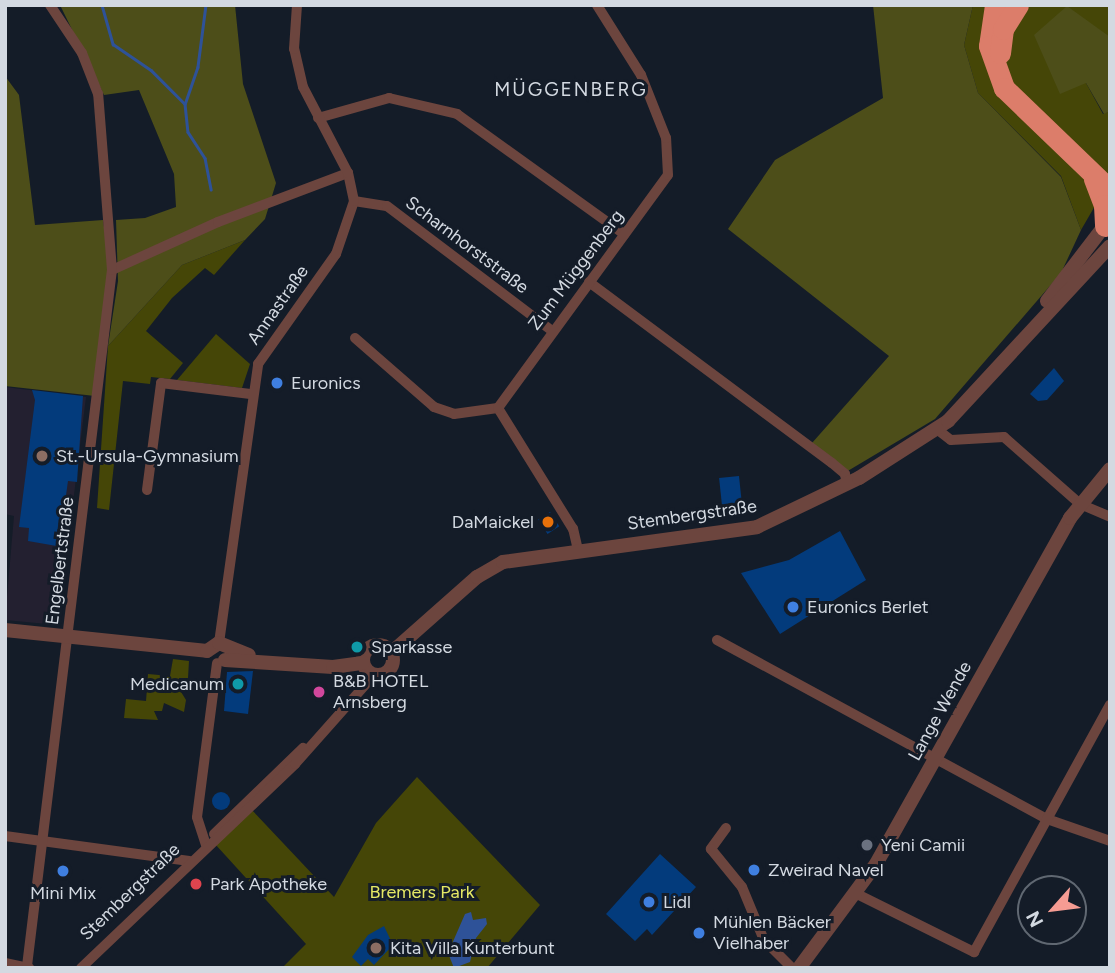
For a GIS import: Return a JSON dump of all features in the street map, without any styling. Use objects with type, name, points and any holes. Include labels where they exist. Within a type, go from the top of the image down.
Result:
[{"type":"highway","points":[[995,5],[989,46],[999,79],[1038,125],[1106,176]]},
{"type":"highway","points":[[1018,5],[1000,44],[1008,79],[1037,113],[1106,176]]},
{"type":"highway","points":[[1106,176],[1103,198],[1107,239]]},
{"type":"street","name":"Engelbertstraße","points":[[28,967],[41,839],[69,637],[112,270],[98,94],[82,53],[50,5]]},
{"type":"street","points":[[297,5],[294,49],[318,118],[348,173],[354,201]]},
{"type":"street","name":"Zum Müggenberg","points":[[498,408],[668,175],[666,138],[641,75],[597,5]]},
{"type":"street","points":[[318,118],[389,98],[457,114],[624,234]]},
{"type":"street","points":[[112,270],[209,225],[348,173]]},
{"type":"street","name":"Scharnhorststraße","points":[[354,201],[387,206],[552,331]]},
{"type":"street","name":"Annastraße","points":[[206,845],[197,817],[250,394],[272,338],[344,241],[354,201]]},
{"type":"street","name":"Stembergstraße","points":[[391,653],[477,577],[503,562],[757,527],[847,485],[938,430],[1107,239]]},
{"type":"street","name":"Stembergstraße","points":[[1013,347],[1107,239]]},
{"type":"street","points":[[589,282],[832,463],[845,474],[847,485]]},
{"type":"street","points":[[355,338],[434,407],[454,414],[498,408],[573,529],[578,550]]},
{"type":"street","points":[[148,490],[161,383],[250,394]]},
{"type":"street","points":[[938,430],[951,440],[1004,437],[1080,504],[1110,516]]},
{"type":"street","name":"Lange Wende","points":[[799,968],[857,894],[1080,504],[1110,469]]},
{"type":"street","points":[[5,630],[333,667],[363,663]]},
{"type":"street","points":[[717,640],[1047,819],[1110,841]]},
{"type":"street","points":[[379,646],[391,653],[388,671],[374,675],[363,663],[370,648],[379,646]]},
{"type":"street","name":"Stembergstraße","points":[[81,968],[189,861],[288,771],[307,746],[361,696],[374,675]]},
{"type":"street","points":[[857,894],[974,952],[1110,705]]},
{"type":"street","points":[[726,828],[711,849],[742,887],[764,940],[792,968]]},
{"type":"street","points":[[5,836],[189,861]]},
{"type":"street","points":[[5,963],[28,967]]},
{"type":"shaded area","points":[[60,5],[235,5],[243,84],[276,183],[265,219],[245,240],[182,265],[108,346],[118,281],[116,220],[145,218],[176,207],[174,174],[139,90],[104,95]]},
{"type":"shaded area","points":[[873,5],[973,5],[964,45],[978,93],[1061,177],[1081,230],[1061,273],[935,419],[846,472],[812,443],[889,356],[728,229],[775,160],[883,98]]},
{"type":"shaded area","points":[[1067,6],[1110,37],[1110,111],[1104,114],[1086,83],[1060,94],[1034,35]]},
{"type":"shaded area","points":[[5,76],[19,95],[35,225],[103,220],[109,262],[95,396],[5,386]]},
{"type":"shaded area","name":"St.-Ursula-Gymnasium","points":[[5,387],[86,397],[58,625],[5,620],[14,516],[5,514]]},
{"type":"green space","points":[[973,5],[1109,5],[1110,37],[1086,83],[1103,114],[1110,111],[1110,180],[1081,230],[1061,176],[978,93],[964,45]]},
{"type":"green space","points":[[245,240],[214,275],[205,268],[172,298],[146,331],[183,363],[170,379],[151,377],[150,384],[123,381],[109,510],[97,508],[108,346],[182,265]]},
{"type":"green space","points":[[216,334],[250,364],[242,388],[177,380]]},
{"type":"green space","points":[[173,659],[189,661],[188,678],[179,678],[178,687],[186,700],[184,712],[164,703],[162,711],[154,711],[158,720],[124,718],[126,699],[146,701],[148,674],[170,676]]},
{"type":"green space","name":"Bremers Park","points":[[417,777],[540,905],[487,968],[282,968],[306,944],[215,844],[251,809],[334,897],[376,823]]},
{"type":"water","points":[[471,912],[473,920],[486,918],[487,924],[476,938],[470,962],[454,968],[448,953],[465,914]]},
{"type":"building","points":[[1054,368],[1064,381],[1047,400],[1038,401],[1030,394]]},
{"type":"building","points":[[32,390],[83,396],[77,482],[68,481],[61,531],[69,532],[68,548],[28,541],[29,528],[19,527],[35,400]]},
{"type":"building","points":[[739,476],[743,515],[723,517],[719,478]]},
{"type":"building","name":"DaMaickel","points":[[550,512],[559,526],[548,534],[538,520]]},
{"type":"building","name":"Euronics Berlet","points":[[840,531],[866,580],[780,634],[741,573],[789,560]]},
{"type":"building","name":"Medicanum","points":[[253,671],[248,714],[224,711],[227,672]]},
{"type":"building","points":[[221,792],[227,795],[230,801],[227,807],[221,810],[215,807],[212,801],[215,795]]},
{"type":"building","name":"Lidl","points":[[660,854],[696,887],[652,935],[647,929],[635,941],[606,914]]},
{"type":"building","name":"Kita Villa Kunterbunt","points":[[384,926],[393,945],[374,965],[368,959],[361,966],[352,957],[368,935]]},
{"type":"waterway","points":[[102,5],[113,44],[151,70],[184,103]]},
{"type":"waterway","points":[[206,5],[198,67],[185,104],[188,132],[205,158],[211,189]]},
{"type":"place","name":"Euronics","points":[[277,383]]},
{"type":"place","name":"St.-Ursula-Gymnasium","points":[[42,456]]},
{"type":"place","name":"DaMaickel","points":[[548,522]]},
{"type":"place","name":"Euronics Berlet","points":[[793,607]]},
{"type":"place","name":"Sparkasse","points":[[357,647]]},
{"type":"place","name":"Medicanum","points":[[238,684]]},
{"type":"place","name":"B&B HOTEL Arnsberg","points":[[319,692]]},
{"type":"place","name":"Yeni Camii","points":[[867,845]]},
{"type":"place","name":"Zweirad Navel","points":[[754,870]]},
{"type":"place","name":"Mini Mix","points":[[63,871]]},
{"type":"place","name":"Park Apotheke","points":[[196,884]]},
{"type":"place","name":"Lidl","points":[[649,902]]},
{"type":"place","name":"Mühlen Bäcker Vielhaber","points":[[699,933]]},
{"type":"place","name":"Kita Villa Kunterbunt","points":[[376,948]]},
{"type":"district","name":"MÜGGENBERG","points":[[571,90]]}]
